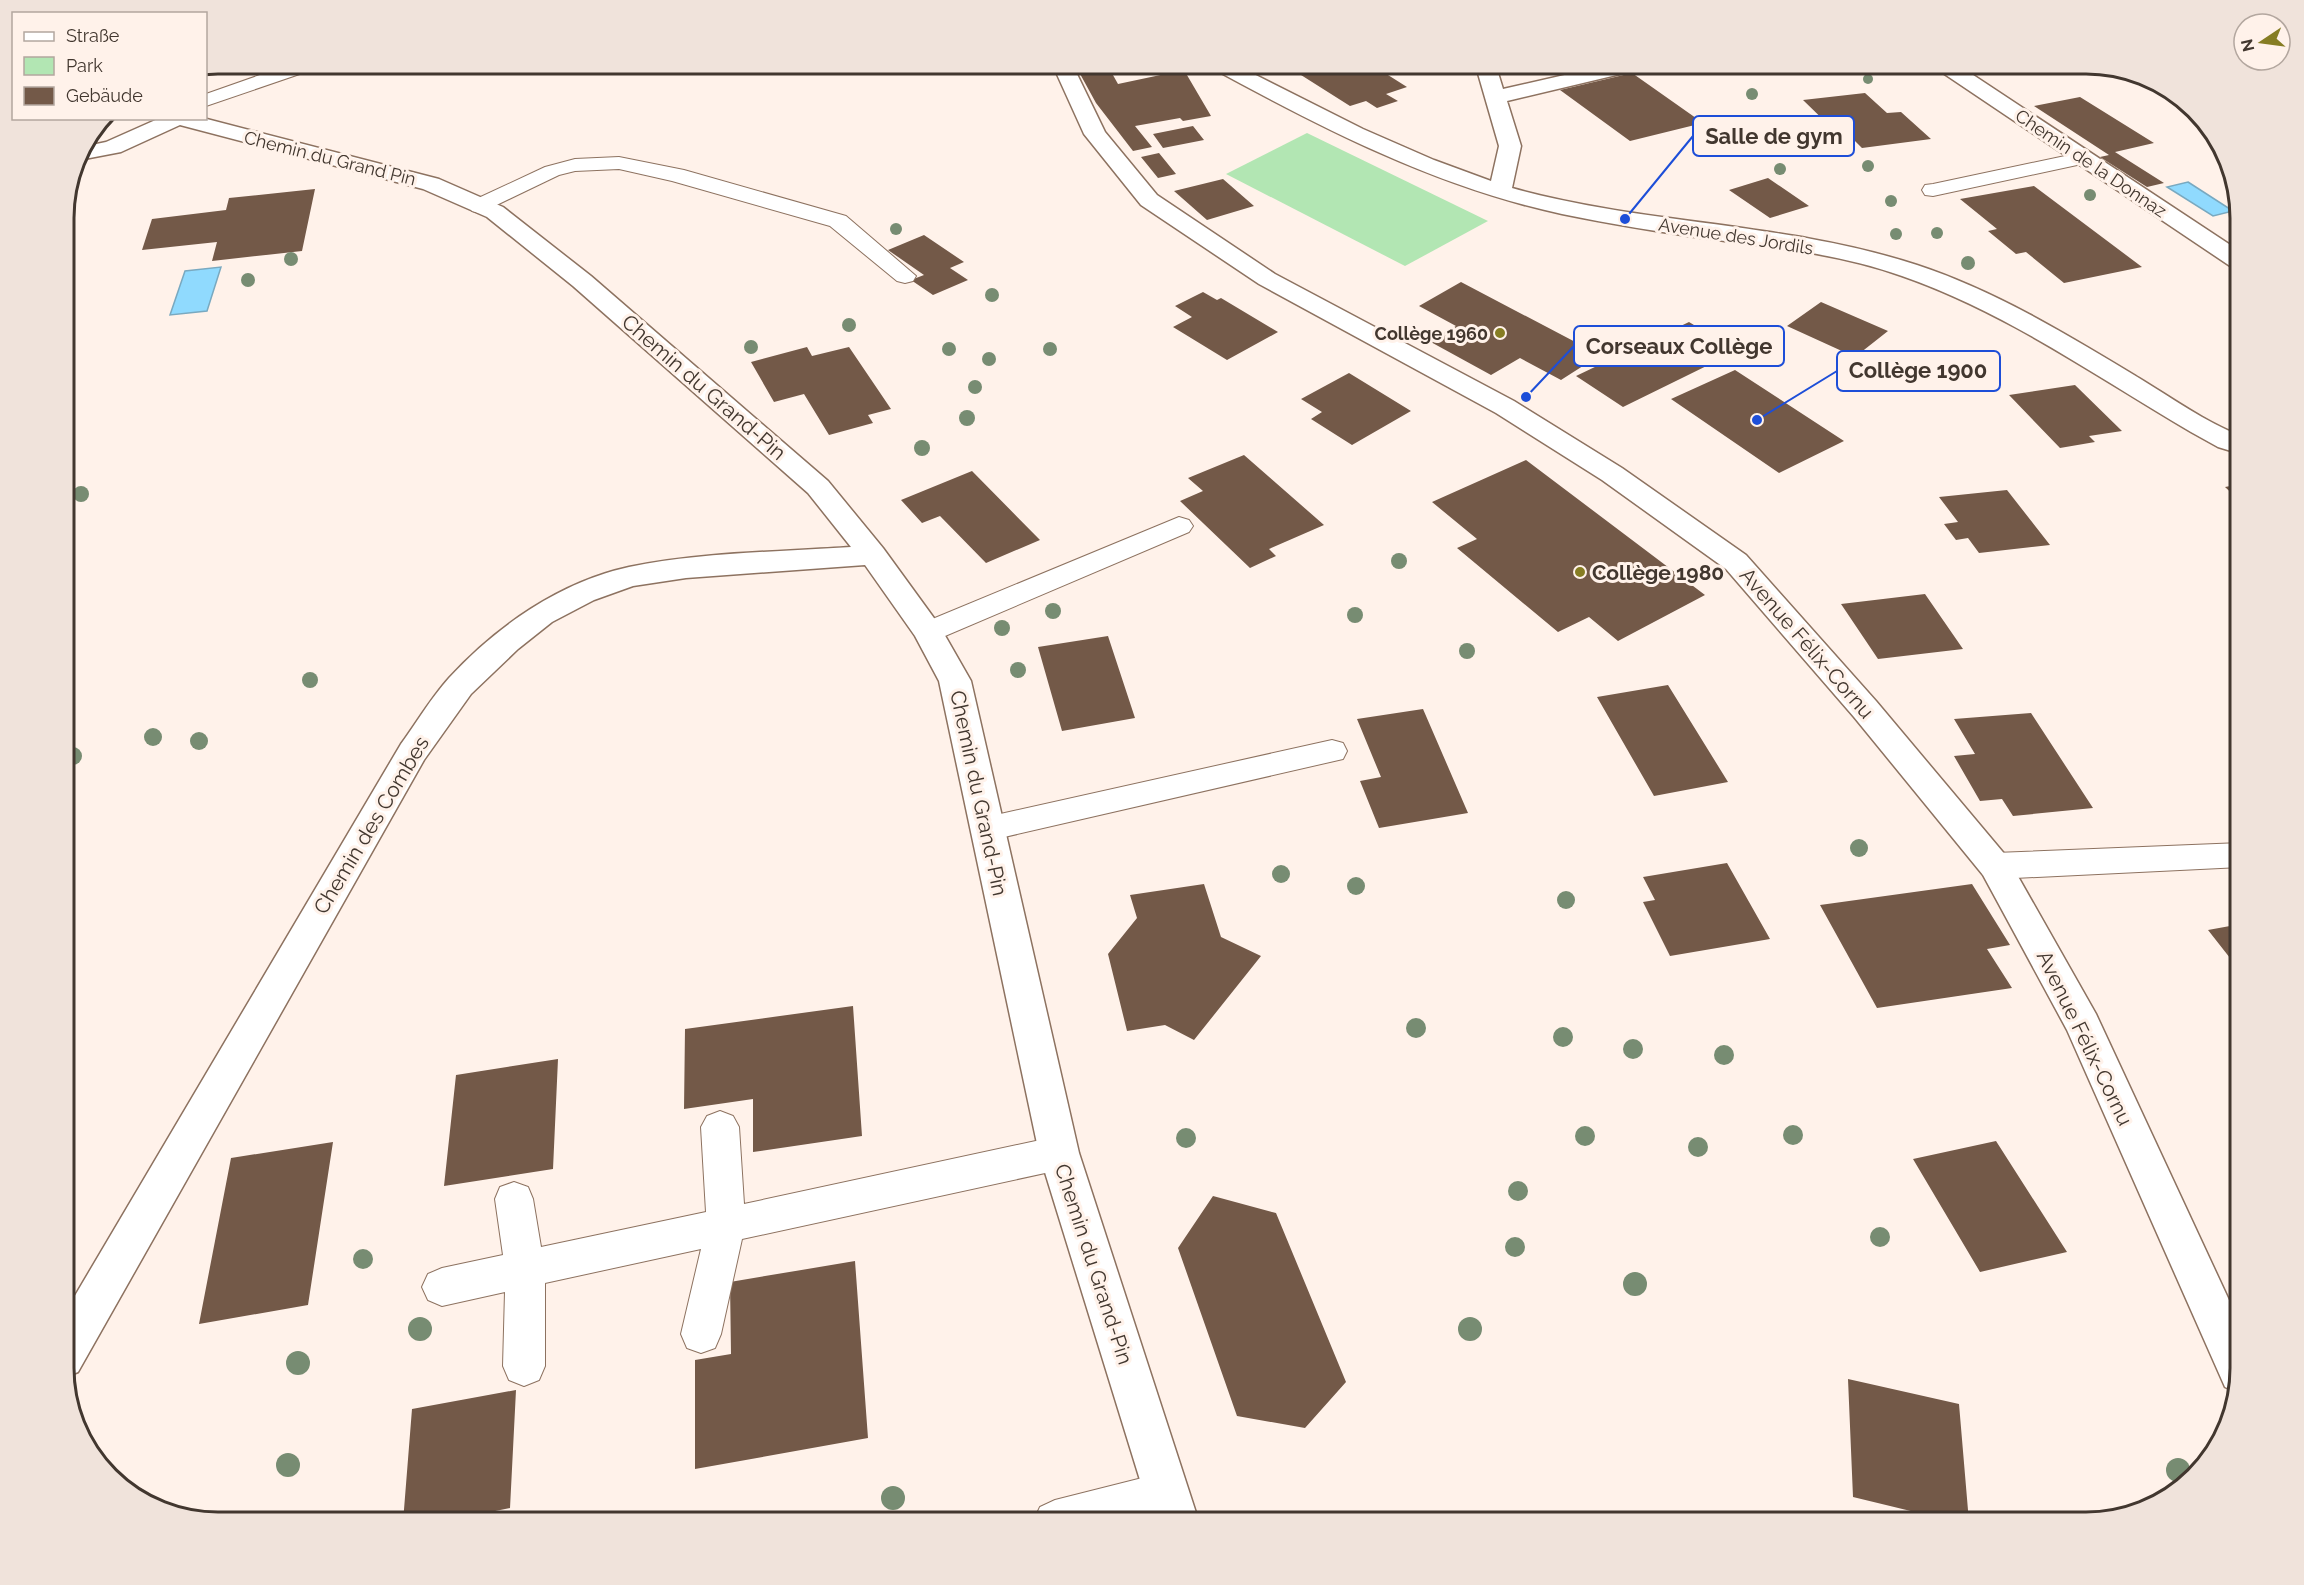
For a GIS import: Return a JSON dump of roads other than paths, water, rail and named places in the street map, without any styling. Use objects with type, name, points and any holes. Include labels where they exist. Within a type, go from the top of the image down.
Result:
[{"type":"street","name":"Avenue Félix-Cornu","points":[[1067,74],[1095,134],[1149,200],[1267,279],[1515,413],[1612,474],[1736,562],[1865,709],[1995,866],[2083,1025],[2230,1350]]},
{"type":"street","name":"Avenue des Jordils","points":[[1237,74],[1295,105],[1400,153],[1500,191],[1625,219],[1840,252],[1908,270],[2033,325],[2165,405],[2230,440]]},
{"type":"street","points":[[1488,74],[1510,146],[1500,191]]},
{"type":"street","points":[[1496,98],[1597,74]]},
{"type":"street","name":"Chemin de la Donnaz","points":[[1958,74],[2230,256]]},
{"type":"street","points":[[89,152],[113,147],[175,120]]},
{"type":"street","name":"Chemin du Grand Pin","points":[[181,120],[430,184],[480,206]]},
{"type":"street","name":"Chemin du Grand-Pin","points":[[480,206],[495,212],[582,281],[717,396],[818,487],[873,555],[928,632],[955,681],[1059,1154],[1171,1508]]},
{"type":"street","name":"Chemin des Combes","points":[[74,1338],[412,752],[460,686],[507,642],[541,615],[585,593],[629,577],[686,568],[873,555]]},
{"type":"lane","points":[[207,100],[281,74]]},
{"type":"lane","points":[[1933,190],[2084,158]]},
{"type":"lane","points":[[480,206],[552,171],[575,165],[619,163],[676,175],[838,221],[905,276]]},
{"type":"lane","points":[[928,632],[1179,526]]},
{"type":"lane","points":[[987,829],[1332,751]]},
{"type":"lane","points":[[1995,866],[2230,855]]},
{"type":"lane","points":[[701,1334],[726,1224],[720,1127]]},
{"type":"lane","points":[[442,1287],[1059,1154]]},
{"type":"lane","points":[[514,1199],[525,1268],[524,1366]]},
{"type":"lane","points":[[1138,1512],[1171,1508]]},
{"type":"water","points":[[2188,182],[2230,209],[2230,212],[2213,216],[2167,187]]},
{"type":"water","points":[[221,267],[207,311],[170,315],[185,271]]},
{"type":"place","name":"Salle de gym","points":[[1625,219]]},
{"type":"place","name":"Collège 1960","points":[[1500,333]]},
{"type":"place","name":"Corseaux Collège","points":[[1526,397]]},
{"type":"place","name":"Collège 1900","points":[[1757,420]]},
{"type":"place","name":"Collège 1980","points":[[1580,572]]}]
